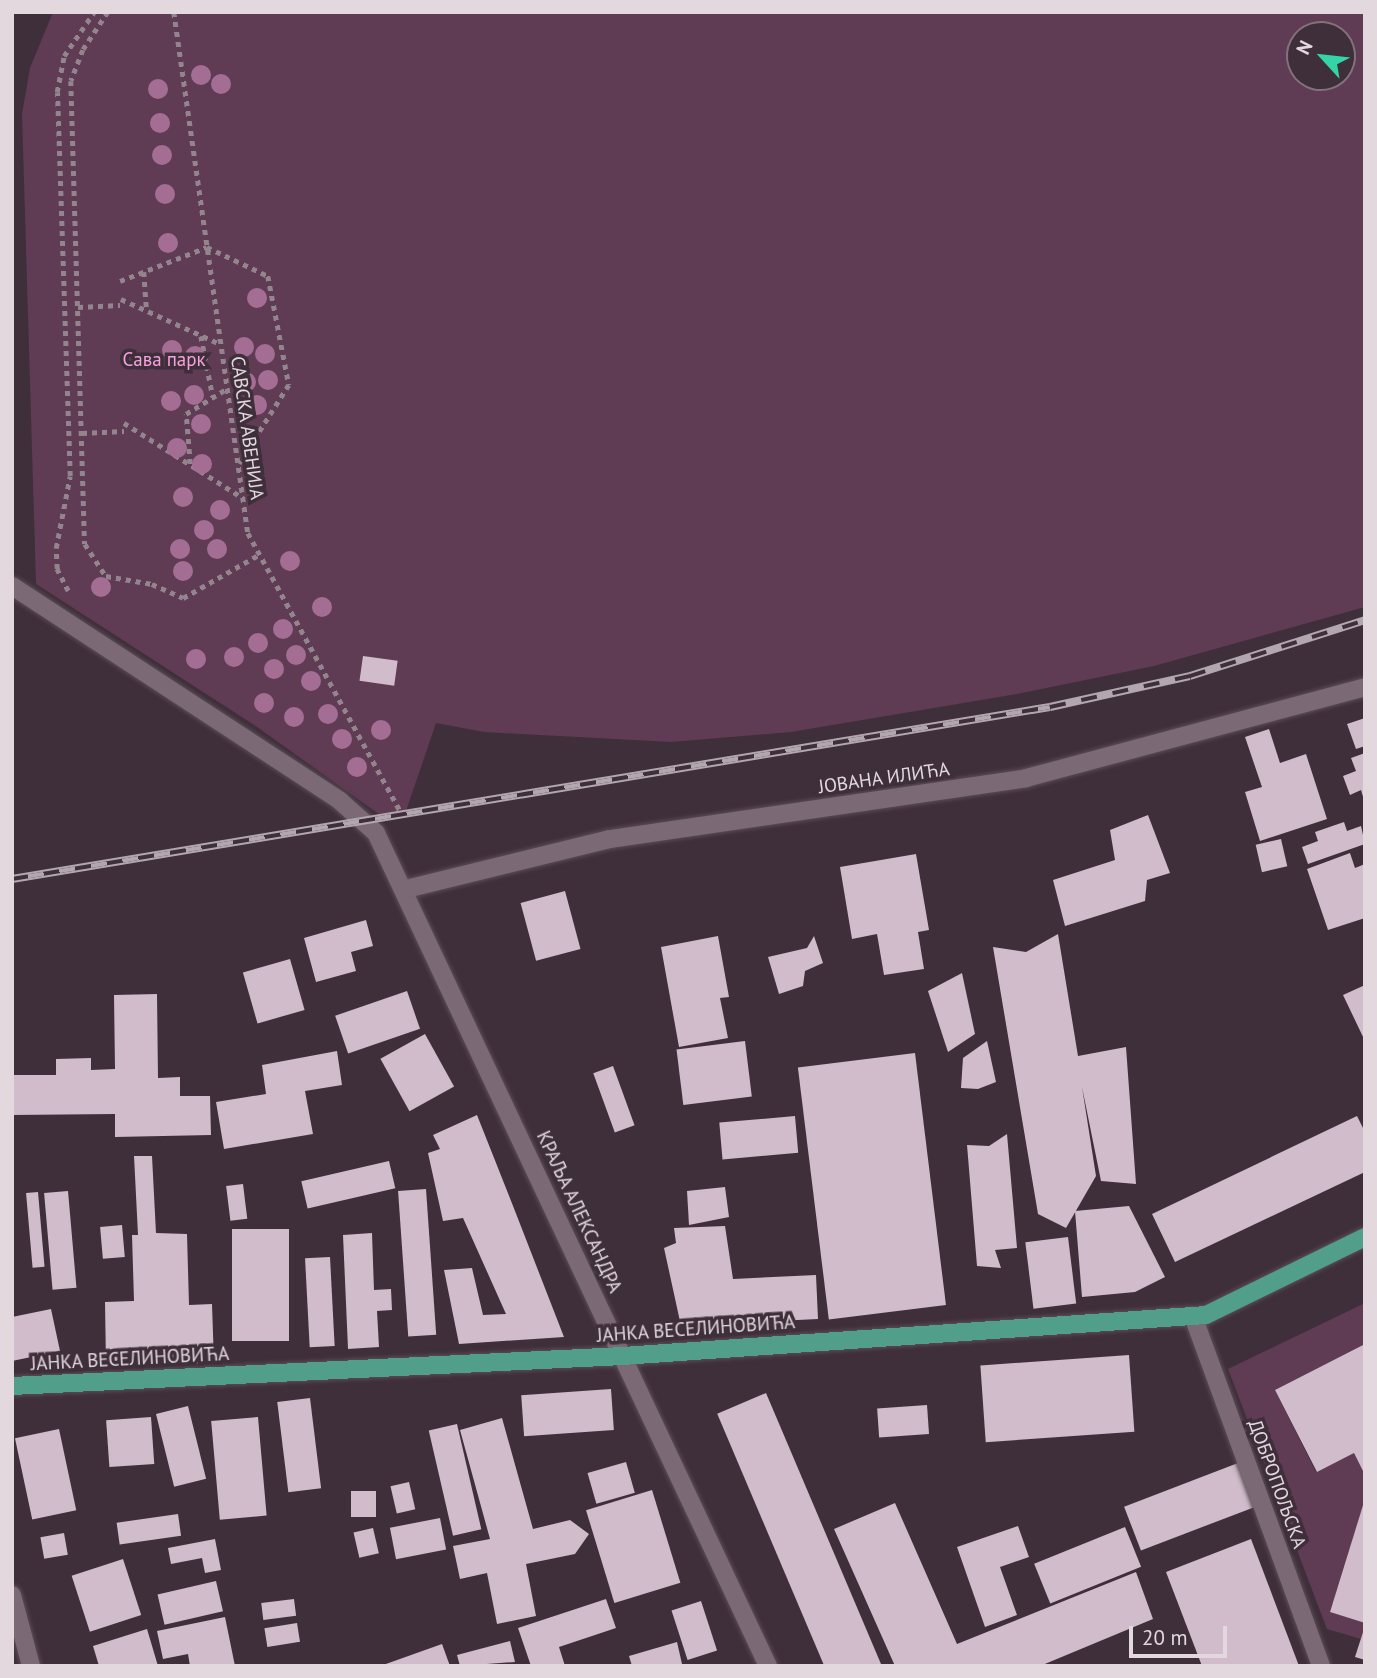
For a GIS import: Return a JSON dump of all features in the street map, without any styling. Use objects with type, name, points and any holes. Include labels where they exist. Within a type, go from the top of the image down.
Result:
[{"type":"main road","name":"ЈАНКА ВЕСЕЛИНОВИЋА","points":[[12,1386],[623,1356],[1206,1315],[1365,1237]]},
{"type":"street","name":"КРАЉА АЛЕКСАНДРА","points":[[12,586],[361,817],[384,845],[768,1666]]},
{"type":"street","name":"ЈОВАНА ИЛИЋА","points":[[406,889],[610,839],[1026,778],[1365,687]]},
{"type":"street","name":"ДОБРОПОЉСКА","points":[[1193,1316],[1321,1666]]},
{"type":"street","points":[[12,1595],[31,1666]]},
{"type":"path","points":[[72,596],[57,569],[56,548],[70,476],[57,92],[64,55],[94,12]]},
{"type":"path","points":[[108,12],[83,50],[71,81],[85,544],[106,576],[152,584],[183,598],[260,554]]},
{"type":"path","name":"САВСКА АВЕНИЈА","points":[[174,12],[248,533],[401,812]]},
{"type":"path","points":[[120,281],[207,247],[268,276],[289,385],[239,464]]},
{"type":"path","points":[[144,272],[146,311]]},
{"type":"path","points":[[78,307],[121,302],[221,344]]},
{"type":"path","points":[[201,335],[213,397]]},
{"type":"path","points":[[190,465],[186,414],[228,388]]},
{"type":"path","points":[[124,423],[244,498]]},
{"type":"path","points":[[82,433],[124,431]]},
{"type":"green space","name":"Сава парк","points":[[53,12],[1365,12],[1365,607],[1154,666],[1017,694],[791,732],[671,742],[484,732],[436,723],[406,811],[380,815],[257,727],[36,584],[22,114],[30,68]]},
{"type":"green space","points":[[1365,1303],[1365,1344],[1275,1390],[1316,1472],[1354,1453],[1365,1475],[1365,1500],[1330,1612],[1365,1623],[1361,1639],[1327,1629],[1228,1369]]},
{"type":"building","points":[[363,656],[398,661],[394,686],[360,681]]},
{"type":"building","points":[[1365,718],[1365,746],[1356,749],[1347,724]]},
{"type":"building","points":[[1269,729],[1280,763],[1306,754],[1327,819],[1260,841],[1245,792],[1262,787],[1245,737]]},
{"type":"building","points":[[1365,753],[1364,800],[1361,790],[1350,795],[1343,776],[1356,771],[1351,758]]},
{"type":"building","points":[[1148,815],[1170,873],[1147,880],[1145,901],[1065,926],[1053,880],[1115,860],[1110,830]]},
{"type":"building","points":[[1344,822],[1347,831],[1361,826],[1365,844],[1308,864],[1302,847],[1318,841],[1315,832]]},
{"type":"building","points":[[1281,839],[1287,866],[1262,872],[1256,845]]},
{"type":"building","points":[[1350,853],[1355,868],[1365,864],[1365,918],[1328,930],[1307,869]]},
{"type":"building","points":[[916,854],[929,930],[918,932],[924,969],[884,975],[877,934],[852,939],[840,867]]},
{"type":"building","points":[[565,891],[581,949],[536,961],[521,903]]},
{"type":"building","points":[[366,920],[373,946],[351,952],[356,971],[316,982],[304,938]]},
{"type":"building","points":[[1058,934],[1078,1056],[1126,1047],[1136,1184],[1101,1181],[1082,1087],[1096,1176],[1066,1228],[1038,1214],[993,947],[1026,952]]},
{"type":"building","points":[[718,936],[729,997],[720,998],[728,1038],[679,1047],[661,947]]},
{"type":"building","points":[[814,936],[823,963],[805,971],[803,986],[779,994],[768,957],[807,948]]},
{"type":"building","points":[[290,959],[305,1010],[258,1023],[243,973]]},
{"type":"building","points":[[962,973],[975,1034],[948,1052],[928,991]]},
{"type":"building","points":[[1365,985],[1365,1041],[1343,995]]},
{"type":"building","points":[[407,991],[420,1029],[348,1054],[335,1016]]},
{"type":"building","points":[[157,994],[158,1078],[180,1077],[180,1096],[210,1096],[211,1135],[115,1137],[115,1114],[12,1115],[12,1075],[56,1075],[56,1059],[91,1058],[91,1070],[115,1069],[114,995]]},
{"type":"building","points":[[425,1034],[454,1086],[409,1111],[380,1059]]},
{"type":"building","points":[[745,1041],[752,1097],[683,1105],[677,1049]]},
{"type":"building","points":[[987,1041],[996,1082],[978,1089],[961,1088],[963,1058]]},
{"type":"building","points":[[337,1051],[342,1085],[305,1091],[313,1134],[224,1149],[216,1102],[266,1094],[262,1065]]},
{"type":"building","points":[[915,1053],[946,1305],[829,1319],[798,1067]]},
{"type":"building","points":[[613,1066],[635,1125],[615,1132],[593,1073]]},
{"type":"building","points":[[477,1115],[564,1337],[459,1344],[444,1270],[472,1268],[483,1315],[506,1314],[463,1218],[443,1221],[428,1153],[440,1149],[433,1135]]},
{"type":"building","points":[[795,1116],[798,1153],[723,1159],[719,1123]]},
{"type":"building","points":[[1357,1116],[1365,1132],[1365,1172],[1175,1262],[1152,1214]]},
{"type":"building","points":[[1007,1134],[1017,1248],[995,1250],[1001,1268],[977,1266],[967,1145],[989,1146]]},
{"type":"building","points":[[134,1156],[152,1156],[156,1233],[187,1234],[189,1305],[212,1304],[214,1363],[106,1366],[105,1302],[134,1301],[132,1235],[138,1235]]},
{"type":"building","points":[[389,1161],[395,1188],[308,1209],[301,1181]]},
{"type":"building","points":[[243,1184],[247,1219],[230,1221],[226,1186]]},
{"type":"building","points":[[725,1187],[729,1217],[689,1225],[687,1191]]},
{"type":"building","points":[[426,1189],[436,1335],[408,1337],[398,1191]]},
{"type":"building","points":[[68,1191],[76,1288],[53,1290],[44,1193]]},
{"type":"building","points":[[38,1192],[45,1267],[33,1268],[26,1193]]},
{"type":"building","points":[[1129,1206],[1165,1277],[1135,1292],[1082,1297],[1075,1211]]},
{"type":"building","points":[[122,1225],[125,1257],[103,1259],[100,1227]]},
{"type":"building","points":[[725,1226],[733,1279],[816,1275],[818,1319],[681,1326],[664,1248],[676,1243],[674,1228]]},
{"type":"building","points":[[232,1229],[289,1229],[289,1341],[232,1341]]},
{"type":"building","points":[[372,1233],[374,1290],[391,1289],[392,1310],[377,1311],[379,1347],[348,1349],[343,1235]]},
{"type":"building","points":[[1068,1237],[1076,1304],[1033,1309],[1025,1242]]},
{"type":"building","points":[[330,1257],[335,1346],[310,1347],[305,1258]]},
{"type":"building","points":[[51,1309],[60,1351],[12,1361],[12,1317]]},
{"type":"building","points":[[1365,1344],[1365,1475],[1354,1453],[1317,1472],[1275,1390]]},
{"type":"building","points":[[1129,1355],[1134,1432],[986,1442],[980,1365]]},
{"type":"building","points":[[611,1389],[614,1430],[524,1436],[521,1395]]},
{"type":"building","points":[[766,1393],[882,1666],[824,1666],[717,1414]]},
{"type":"building","points":[[310,1398],[321,1488],[288,1492],[277,1402]]},
{"type":"building","points":[[927,1405],[929,1434],[879,1437],[877,1408]]},
{"type":"building","points":[[188,1406],[206,1479],[174,1487],[156,1414]]},
{"type":"building","points":[[151,1417],[154,1464],[109,1467],[106,1420]]},
{"type":"building","points":[[258,1417],[267,1516],[220,1520],[211,1421]]},
{"type":"building","points":[[502,1418],[533,1529],[570,1520],[589,1534],[575,1554],[526,1564],[536,1616],[497,1624],[487,1573],[460,1579],[453,1546],[490,1539],[460,1430]]},
{"type":"building","points":[[457,1424],[481,1529],[453,1536],[429,1431]]},
{"type":"building","points":[[59,1429],[76,1510],[32,1520],[15,1438]]},
{"type":"building","points":[[626,1462],[635,1493],[596,1504],[588,1473]]},
{"type":"building","points":[[1238,1463],[1255,1507],[1141,1551],[1124,1507]]},
{"type":"building","points":[[409,1482],[415,1509],[397,1514],[390,1486]]},
{"type":"building","points":[[652,1490],[680,1583],[614,1603],[586,1510]]},
{"type":"building","points":[[351,1491],[376,1491],[376,1517],[351,1517]]},
{"type":"building","points":[[1365,1502],[1365,1623],[1330,1612]]},
{"type":"building","points":[[895,1503],[957,1644],[1136,1572],[1153,1619],[1040,1666],[895,1666],[834,1529]]},
{"type":"building","points":[[178,1514],[181,1536],[120,1544],[117,1523]]},
{"type":"building","points":[[440,1518],[446,1549],[396,1559],[390,1528]]},
{"type":"building","points":[[1018,1526],[1029,1557],[1000,1567],[1017,1615],[985,1627],[957,1547]]},
{"type":"building","points":[[1125,1527],[1141,1567],[1050,1604],[1034,1564]]},
{"type":"building","points":[[373,1528],[379,1553],[359,1558],[354,1532]]},
{"type":"building","points":[[64,1533],[68,1555],[44,1559],[40,1537]]},
{"type":"building","points":[[215,1539],[221,1570],[205,1573],[202,1558],[171,1564],[168,1548]]},
{"type":"building","points":[[1251,1539],[1299,1666],[1202,1666],[1166,1572]]},
{"type":"building","points":[[123,1559],[141,1615],[90,1632],[72,1576]]},
{"type":"building","points":[[216,1581],[223,1611],[165,1625],[158,1594]]},
{"type":"building","points":[[294,1599],[296,1616],[263,1620],[261,1603]]},
{"type":"building","points":[[606,1599],[616,1628],[559,1647],[565,1666],[531,1666],[518,1628]]},
{"type":"building","points":[[701,1601],[717,1650],[688,1660],[672,1611]]},
{"type":"building","points":[[225,1617],[235,1666],[190,1666],[188,1654],[163,1659],[157,1631]]},
{"type":"building","points":[[297,1623],[300,1642],[267,1647],[264,1628]]},
{"type":"building","points":[[147,1629],[158,1666],[99,1666],[93,1646]]},
{"type":"building","points":[[1365,1629],[1365,1660],[1355,1657]]},
{"type":"building","points":[[510,1641],[515,1662],[460,1666],[457,1655]]},
{"type":"building","points":[[677,1642],[682,1664],[632,1666],[629,1656]]},
{"type":"building","points":[[442,1644],[450,1666],[383,1666],[383,1665]]},
{"type":"railway","points":[[12,879],[1050,707],[1190,676],[1365,620]]}]
